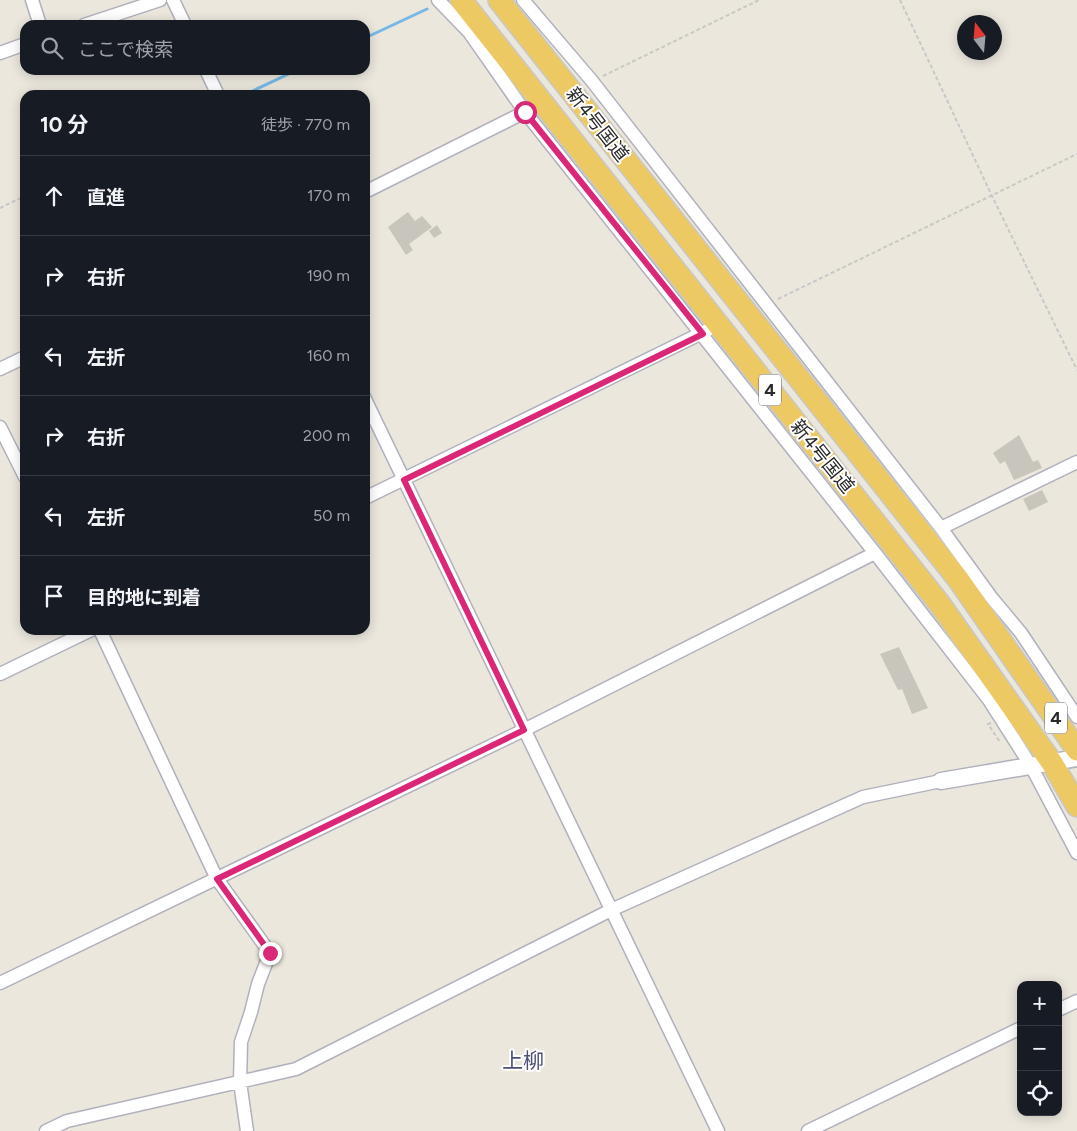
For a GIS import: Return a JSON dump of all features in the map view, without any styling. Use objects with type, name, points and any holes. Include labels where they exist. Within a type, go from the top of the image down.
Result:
[{"type":"highway","name":"新4号国道","points":[[461,0],[475,28],[710,328],[928,589],[1042,765],[1077,806]]},
{"type":"highway","name":"新4号国道","points":[[503,1],[925,536],[984,602],[1077,750]]},
{"type":"street","points":[[32,0],[38,20]]},
{"type":"street","points":[[99,20],[160,0]]},
{"type":"street","points":[[173,0],[183,20]]},
{"type":"street","points":[[438,0],[475,28],[525,112],[710,328],[875,553],[998,699]]},
{"type":"street","points":[[523,0],[592,81],[941,528],[984,602],[1021,633],[1077,717]]},
{"type":"street","points":[[0,53],[20,46]]},
{"type":"street","points":[[208,75],[216,90]]},
{"type":"street","points":[[370,190],[525,112]]},
{"type":"street","points":[[370,496],[710,328]]},
{"type":"street","points":[[0,369],[20,359]]},
{"type":"street","points":[[370,409],[718,1131]]},
{"type":"street","points":[[0,426],[20,467]]},
{"type":"street","points":[[941,528],[1077,462]]},
{"type":"street","points":[[0,983],[524,730],[875,553]]},
{"type":"street","points":[[0,674],[81,635]]},
{"type":"street","points":[[102,635],[217,879],[270,953],[258,984],[252,1012],[243,1032],[240,1082],[247,1131]]},
{"type":"street","points":[[46,1131],[66,1121],[296,1069],[612,910],[864,797],[941,781],[1077,758]]},
{"type":"street","points":[[1042,765],[1077,853]]},
{"type":"street","points":[[1062,1008],[1077,1001]]},
{"type":"street","points":[[808,1131],[1017,1030]]},
{"type":"path","points":[[592,81],[759,0]]},
{"type":"path","points":[[900,0],[992,196],[1077,370]]},
{"type":"path","points":[[765,305],[1077,154]]},
{"type":"path","points":[[0,208],[20,198]]},
{"type":"building","points":[[408,212],[415,221],[422,216],[432,227],[409,244],[413,250],[406,255],[388,227]]},
{"type":"building","points":[[437,225],[442,233],[434,238],[429,231]]},
{"type":"building","points":[[1019,435],[1033,462],[1038,460],[1042,468],[1014,480],[1005,461],[1000,464],[993,453]]},
{"type":"building","points":[[1042,490],[1048,502],[1029,511],[1023,499]]},
{"type":"building","points":[[899,647],[928,708],[912,714],[902,689],[898,690],[880,654]]},
{"type":"waterway","points":[[370,36],[427,9]]},
{"type":"waterway","points":[[255,90],[286,75]]},
{"type":"district","name":"上柳","points":[[523,1061]]},
{"type":"route","points":[[270,953],[265,943],[217,879],[524,730],[404,480],[703,334],[525,112]]}]
